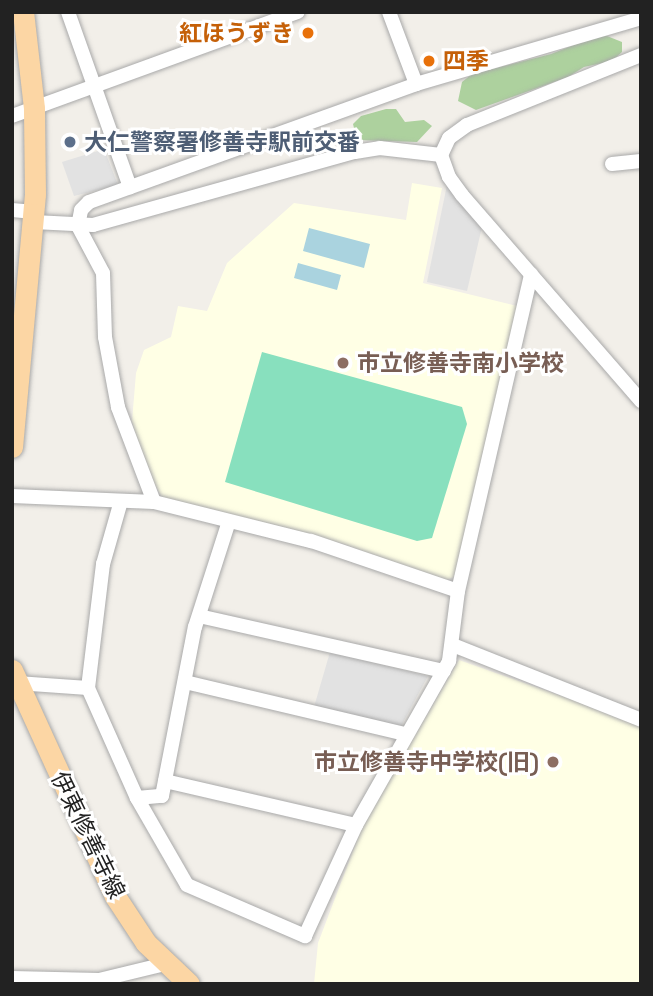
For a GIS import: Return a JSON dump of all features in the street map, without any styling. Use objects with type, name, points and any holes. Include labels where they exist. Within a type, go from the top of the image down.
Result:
[{"type":"main road","points":[[12,447],[34,217],[34,108],[23,12]]},
{"type":"main road","name":"伊東修善寺線","points":[[14,676],[116,896],[165,964],[188,984]]},
{"type":"street","points":[[68,12],[130,187]]},
{"type":"street","points":[[12,116],[298,12]]},
{"type":"street","points":[[389,12],[415,84]]},
{"type":"street","points":[[154,502],[118,407],[105,337],[103,273],[78,226],[81,210],[89,202],[415,84],[641,18]]},
{"type":"street","points":[[641,55],[467,125],[449,138],[441,156],[449,177],[641,401]]},
{"type":"street","points":[[12,211],[78,226],[355,152],[380,148],[441,156]]},
{"type":"street","points":[[612,164],[641,161]]},
{"type":"street","points":[[121,500],[103,564],[88,688],[138,798],[187,885],[305,936],[356,824],[405,734],[444,671],[453,645],[458,591],[531,274]]},
{"type":"street","points":[[12,496],[154,502],[311,541],[458,591]]},
{"type":"street","points":[[138,798],[162,796],[199,616],[229,521]]},
{"type":"street","points":[[199,616],[444,671]]},
{"type":"street","points":[[453,645],[641,720]]},
{"type":"street","points":[[14,676],[88,688]]},
{"type":"street","points":[[185,682],[405,734]]},
{"type":"street","points":[[165,781],[356,824]]},
{"type":"street","points":[[12,978],[99,980],[165,964]]},
{"type":"shaded area","points":[[104,149],[118,185],[74,196],[62,162]]},
{"type":"shaded area","points":[[412,183],[442,188],[423,283],[517,306],[454,577],[443,581],[344,544],[163,499],[143,462],[132,421],[136,373],[144,350],[171,337],[178,306],[207,311],[227,263],[294,203],[406,220]]},
{"type":"shaded area","points":[[447,185],[482,227],[467,291],[427,282]]},
{"type":"shaded area","points":[[330,652],[428,676],[400,728],[314,707]]},
{"type":"shaded area","points":[[459,660],[641,724],[641,984],[314,984],[318,943],[363,825]]},
{"type":"green space","points":[[602,34],[622,42],[622,52],[612,61],[584,67],[568,77],[476,110],[458,101],[462,82],[472,74],[551,54]]},
{"type":"green space","points":[[396,109],[405,122],[424,120],[432,126],[417,142],[357,140],[353,124],[361,116]]},
{"type":"green space","points":[[262,352],[462,407],[467,424],[432,538],[417,541],[225,482]]},
{"type":"water","points":[[309,228],[370,244],[364,268],[303,251]]},
{"type":"water","points":[[298,263],[341,275],[337,290],[294,278]]},
{"type":"place","name":"紅ほうずき","points":[[308,33]]},
{"type":"place","name":"四季","points":[[429,61]]},
{"type":"place","name":"大仁警察署修善寺駅前交番","points":[[70,142]]},
{"type":"place","name":"市立修善寺南小学校","points":[[343,363]]},
{"type":"place","name":"市立修善寺中学校(旧)","points":[[553,762]]}]
